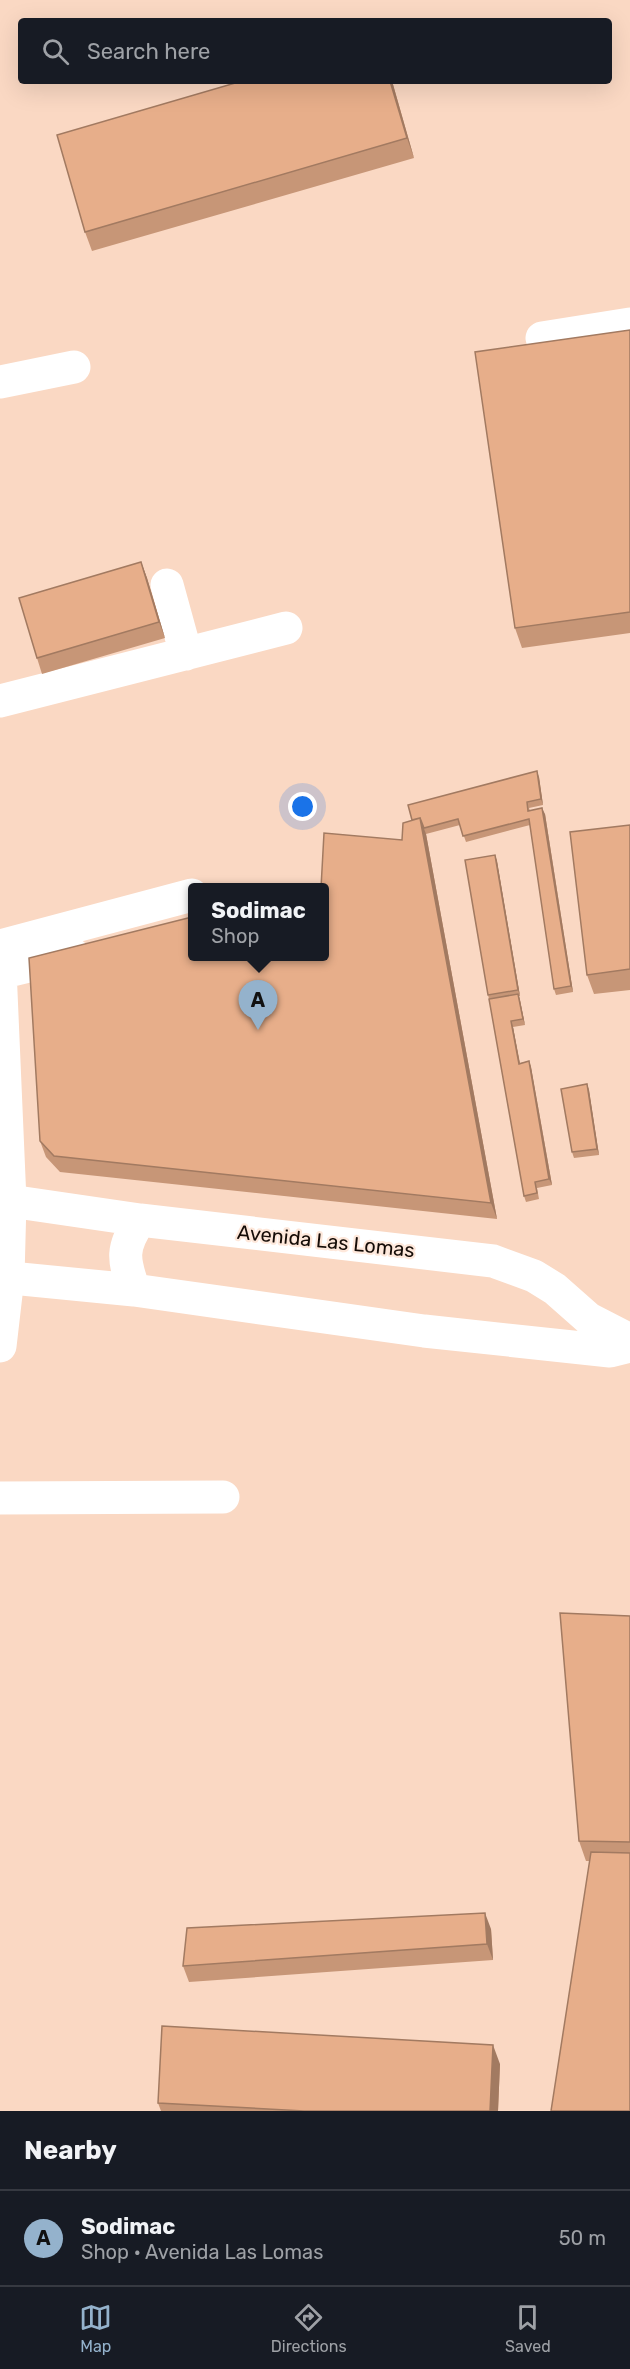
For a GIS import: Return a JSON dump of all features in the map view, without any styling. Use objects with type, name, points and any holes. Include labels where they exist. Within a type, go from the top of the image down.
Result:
[{"type":"main road","points":[[542,338],[630,324]]},
{"type":"main road","points":[[0,382],[74,367]]},
{"type":"main road","points":[[167,585],[186,654]]},
{"type":"main road","points":[[0,701],[285,628]]},
{"type":"main road","points":[[0,946],[188,896]]},
{"type":"main road","points":[[0,974],[188,925]]},
{"type":"main road","points":[[0,969],[5,1202],[0,1346]]},
{"type":"main road","name":"Avenida Las Lomas","points":[[5,1202],[493,1261],[534,1276],[555,1289],[589,1319],[630,1340]]},
{"type":"main road","points":[[134,1290],[124,1253],[129,1236],[140,1220]]},
{"type":"main road","points":[[4,1277],[134,1290],[424,1331],[610,1351],[630,1346]]},
{"type":"main road","points":[[0,1498],[223,1497]]},
{"type":"shaded area","points":[[0,0],[630,0],[630,2111],[0,2111]]},
{"type":"building","points":[[232,84],[391,84],[407,138],[85,232],[57,135]]},
{"type":"building","points":[[630,330],[630,612],[515,628],[475,352]]},
{"type":"building","points":[[141,562],[159,622],[37,658],[19,598]]},
{"type":"building","points":[[537,771],[541,799],[527,802],[528,811],[542,808],[571,986],[554,989],[529,819],[463,836],[458,819],[424,828],[420,818],[412,820],[408,805]]},
{"type":"building","points":[[420,818],[491,1203],[54,1156],[40,1141],[29,958],[188,918],[188,961],[329,961],[329,883],[321,883],[324,833],[402,840],[403,823]]},
{"type":"building","points":[[630,825],[630,969],[587,975],[570,832]]},
{"type":"building","points":[[495,855],[518,990],[488,995],[465,860]]},
{"type":"building","points":[[518,994],[523,1019],[511,1021],[519,1064],[529,1061],[549,1179],[535,1182],[537,1193],[524,1196],[489,999]]},
{"type":"building","points":[[587,1084],[597,1149],[572,1152],[561,1089]]},
{"type":"building","points":[[560,1613],[630,1616],[630,1842],[579,1841]]},
{"type":"building","points":[[591,1852],[630,1853],[630,2111],[551,2111]]},
{"type":"building","points":[[485,1913],[487,1944],[183,1966],[187,1928]]},
{"type":"building","points":[[162,2026],[493,2045],[490,2111],[304,2111],[158,2103]]},
{"type":"place","name":"Sodimac","points":[[258,1030]]}]
